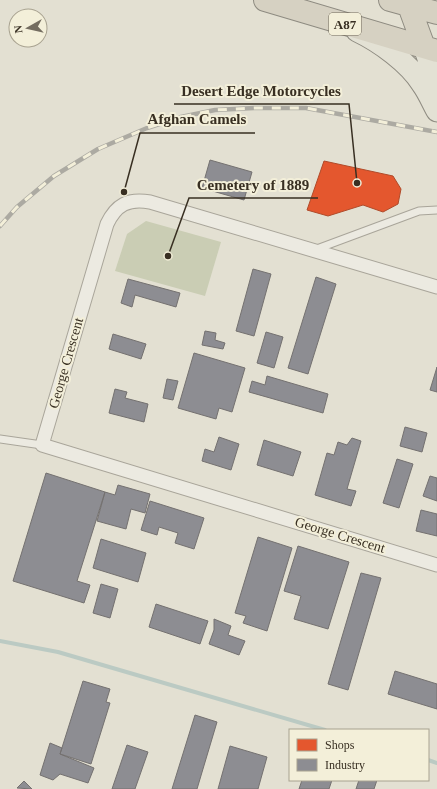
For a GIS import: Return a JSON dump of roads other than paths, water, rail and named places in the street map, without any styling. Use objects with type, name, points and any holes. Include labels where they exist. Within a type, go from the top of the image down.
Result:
[{"type":"highway","name":"A87","points":[[265,0],[431,49]]},
{"type":"highway","points":[[400,3],[436,17]]},
{"type":"highway","points":[[400,3],[431,49]]},
{"type":"main road","points":[[343,24],[365,35],[401,60],[422,83],[437,111]]},
{"type":"main road","points":[[431,49],[437,84]]},
{"type":"street","name":"George Crescent","points":[[437,287],[150,202],[136,200],[126,203],[118,207],[112,214],[107,224],[42,445],[437,565]]},
{"type":"lane","points":[[312,251],[419,211],[437,210]]},
{"type":"lane","points":[[0,439],[42,445]]},
{"type":"waterway","points":[[0,641],[58,652],[322,729]]},
{"type":"waterway","points":[[429,760],[437,763]]},
{"type":"railway","points":[[0,226],[17,207],[54,176],[98,149],[147,128],[181,117],[215,110],[306,108],[437,132]]},
{"type":"place","name":"Desert Edge Motorcycles","points":[[357,183]]},
{"type":"place","name":"Afghan Camels","points":[[124,192]]},
{"type":"place","name":"Cemetery of 1889","points":[[168,256]]}]
